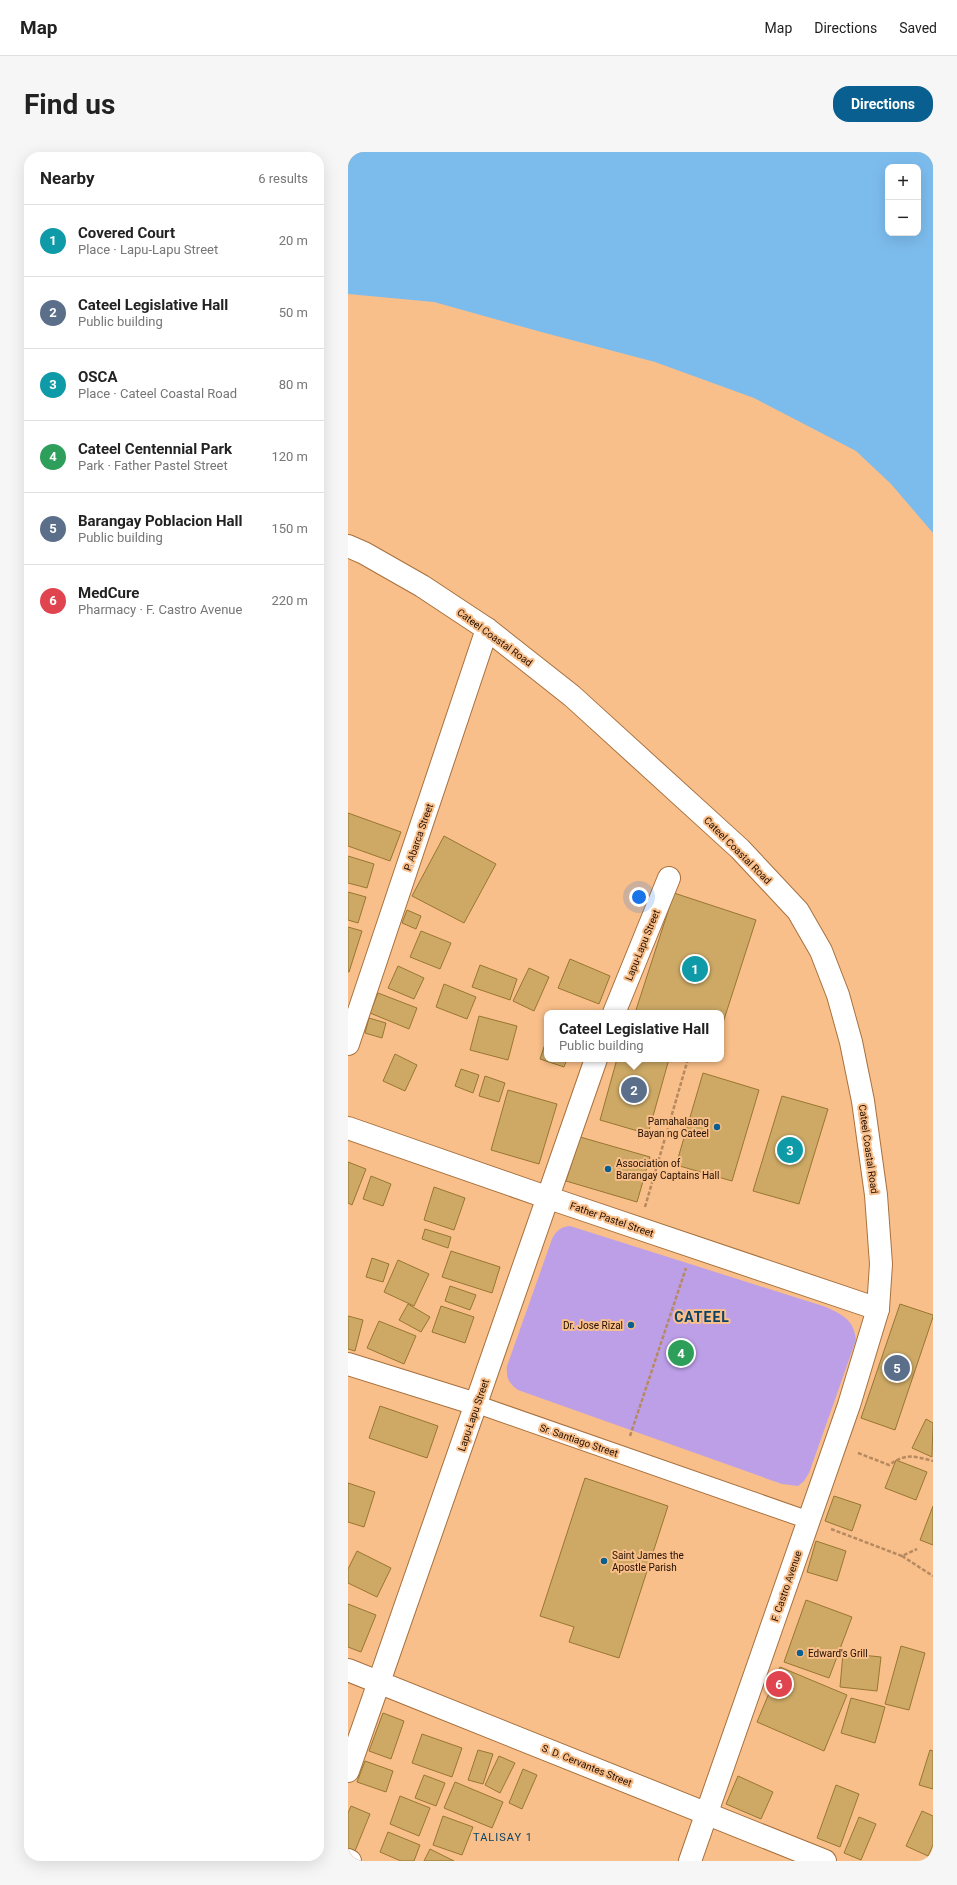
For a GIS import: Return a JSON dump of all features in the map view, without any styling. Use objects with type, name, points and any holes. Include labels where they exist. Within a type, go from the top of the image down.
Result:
[{"type":"street","name":"Cateel Coastal Road","points":[[348,546],[364,553],[422,586],[487,629],[572,696],[740,849],[798,911],[821,951],[838,995],[851,1042],[870,1146],[876,1195],[881,1264],[878,1309]]},
{"type":"street","name":"P. Abarca Street","points":[[348,1044],[487,629]]},
{"type":"street","name":"Lapu-Lapu Street","points":[[615,1010],[669,878]]},
{"type":"street","name":"Lapu-Lapu Street","points":[[348,1771],[549,1198],[595,1062]]},
{"type":"street","name":"Father Pastel Street","points":[[348,1128],[549,1198],[878,1309]]},
{"type":"street","name":"F. Castro Avenue","points":[[690,1861],[835,1444],[878,1309]]},
{"type":"street","name":"Sr. Santiago Street","points":[[348,1364],[476,1404],[808,1520]]},
{"type":"street","name":"S. D. Cervantes Street","points":[[348,1670],[825,1861]]},
{"type":"path","points":[[639,1228],[687,1062]]},
{"type":"path","points":[[623,1455],[694,1247]]},
{"type":"path","points":[[835,1444],[889,1465],[898,1459],[912,1455],[933,1461]]},
{"type":"path","points":[[808,1520],[902,1556],[933,1576]]},
{"type":"path","points":[[902,1556],[917,1549]]},
{"type":"shaded area","points":[[570,1226],[826,1307],[847,1319],[853,1328],[856,1340],[809,1473],[804,1481],[798,1486],[782,1484],[518,1390],[512,1385],[507,1377],[507,1366],[552,1239],[559,1230]]},
{"type":"water","points":[[348,152],[933,152],[933,533],[891,484],[856,451],[754,398],[655,362],[434,302],[348,294]]},
{"type":"building","points":[[348,813],[401,832],[390,861],[348,846]]},
{"type":"building","points":[[444,836],[496,864],[464,923],[412,896]]},
{"type":"building","points":[[348,856],[374,864],[367,888],[348,883]]},
{"type":"building","points":[[348,892],[366,897],[358,923],[348,920]]},
{"type":"building","points":[[674,893],[756,920],[724,1020],[724,1010],[636,1010]]},
{"type":"building","points":[[407,910],[421,916],[416,929],[402,923]]},
{"type":"building","points":[[348,927],[362,931],[349,972],[348,972]]},
{"type":"building","points":[[421,931],[451,943],[440,969],[410,957]]},
{"type":"building","points":[[570,959],[610,976],[599,1004],[558,988]]},
{"type":"building","points":[[480,965],[517,979],[510,1000],[472,987]]},
{"type":"building","points":[[398,966],[424,978],[414,999],[388,988]]},
{"type":"building","points":[[529,968],[549,977],[534,1011],[513,1001]]},
{"type":"building","points":[[444,984],[476,997],[467,1019],[436,1007]]},
{"type":"building","points":[[378,993],[417,1008],[409,1029],[370,1013]]},
{"type":"building","points":[[479,1016],[517,1026],[508,1060],[470,1050]]},
{"type":"building","points":[[369,1018],[386,1023],[382,1038],[365,1033]]},
{"type":"building","points":[[544,1047],[544,1060],[540,1059]]},
{"type":"building","points":[[395,1054],[417,1065],[405,1091],[383,1081]]},
{"type":"building","points":[[549,1062],[566,1062],[564,1067]]},
{"type":"building","points":[[616,1062],[668,1062],[648,1134],[600,1120]]},
{"type":"building","points":[[461,1069],[479,1075],[473,1093],[455,1086]]},
{"type":"building","name":"Pamahalaang Bayan ng Cateel","points":[[703,1073],[759,1090],[732,1181],[676,1165]]},
{"type":"building","points":[[485,1076],[505,1083],[499,1102],[479,1096]]},
{"type":"building","points":[[508,1090],[557,1104],[539,1164],[491,1150]]},
{"type":"building","points":[[782,1096],[828,1109],[799,1204],[753,1191]]},
{"type":"building","name":"Association of Barangay Captains Hall","points":[[580,1137],[650,1157],[637,1202],[566,1181]]},
{"type":"building","points":[[348,1162],[366,1169],[352,1205],[348,1203]]},
{"type":"building","points":[[371,1176],[391,1184],[383,1206],[363,1199]]},
{"type":"building","points":[[434,1187],[465,1198],[454,1230],[424,1220]]},
{"type":"building","points":[[425,1229],[451,1237],[448,1248],[422,1239]]},
{"type":"building","points":[[451,1251],[500,1267],[492,1293],[442,1277]]},
{"type":"building","points":[[372,1258],[389,1264],[383,1282],[366,1277]]},
{"type":"building","points":[[398,1260],[429,1274],[414,1306],[384,1292]]},
{"type":"building","points":[[450,1286],[476,1295],[470,1310],[445,1301]]},
{"type":"building","points":[[408,1304],[430,1317],[421,1332],[399,1320]]},
{"type":"building","points":[[900,1304],[933,1315],[933,1317],[895,1430],[861,1418]]},
{"type":"building","points":[[441,1306],[474,1317],[465,1343],[432,1332]]},
{"type":"building","points":[[348,1316],[363,1320],[355,1351],[348,1349]]},
{"type":"building","points":[[379,1321],[416,1336],[404,1364],[367,1348]]},
{"type":"building","points":[[380,1406],[438,1426],[427,1458],[369,1438]]},
{"type":"building","points":[[926,1419],[933,1423],[932,1457],[912,1448]]},
{"type":"building","points":[[896,1460],[927,1472],[916,1500],[885,1488]]},
{"type":"building","name":"Saint James the Apostle Parish","points":[[585,1478],[668,1506],[619,1658],[569,1642],[574,1627],[540,1616]]},
{"type":"building","points":[[348,1483],[375,1492],[364,1527],[348,1522]]},
{"type":"building","points":[[834,1496],[861,1505],[852,1531],[825,1521]]},
{"type":"building","points":[[933,1506],[933,1545],[920,1540]]},
{"type":"building","points":[[816,1541],[846,1551],[837,1581],[807,1572]]},
{"type":"building","points":[[357,1551],[391,1568],[377,1597],[348,1583],[348,1569]]},
{"type":"building","points":[[806,1600],[852,1617],[829,1678],[784,1662]]},
{"type":"building","points":[[348,1604],[376,1615],[361,1652],[348,1647]]},
{"type":"building","points":[[901,1646],[925,1653],[909,1710],[885,1704]]},
{"type":"building","points":[[843,1653],[881,1657],[877,1691],[840,1687]]},
{"type":"building","points":[[780,1667],[847,1695],[824,1751],[757,1722]]},
{"type":"building","points":[[851,1698],[885,1707],[875,1743],[841,1733]]},
{"type":"building","points":[[383,1713],[404,1721],[391,1759],[369,1751]]},
{"type":"building","points":[[422,1734],[462,1748],[452,1777],[412,1763]]},
{"type":"building","points":[[478,1750],[493,1754],[483,1784],[468,1780]]},
{"type":"building","points":[[930,1750],[933,1751],[933,1789],[919,1785]]},
{"type":"building","points":[[499,1756],[515,1763],[500,1793],[485,1785]]},
{"type":"building","points":[[365,1761],[393,1771],[386,1792],[357,1782]]},
{"type":"building","points":[[523,1769],[537,1775],[522,1809],[509,1803]]},
{"type":"building","points":[[424,1775],[445,1783],[436,1806],[415,1798]]},
{"type":"building","points":[[738,1776],[773,1792],[761,1819],[726,1804]]},
{"type":"building","points":[[455,1782],[503,1802],[492,1828],[444,1808]]},
{"type":"building","points":[[836,1785],[859,1794],[840,1847],[817,1838]]},
{"type":"building","points":[[400,1796],[430,1808],[419,1836],[390,1824]]},
{"type":"building","points":[[351,1806],[370,1814],[355,1851],[348,1848],[348,1813]]},
{"type":"building","points":[[922,1811],[933,1816],[933,1845],[928,1856],[906,1846]]},
{"type":"building","points":[[443,1816],[473,1827],[462,1855],[433,1845]]},
{"type":"building","points":[[859,1817],[876,1824],[861,1860],[844,1853]]},
{"type":"building","points":[[388,1832],[420,1845],[414,1861],[401,1861],[380,1852]]},
{"type":"building","points":[[430,1849],[454,1861],[424,1861]]},
{"type":"place","name":"Covered Court","points":[[695,969]]},
{"type":"place","name":"Cateel Legislative Hall","points":[[634,1090]]},
{"type":"place","name":"Pamahalaang Bayan ng Cateel","points":[[717,1127]]},
{"type":"place","name":"OSCA","points":[[790,1150]]},
{"type":"place","name":"Association of Barangay Captains Hall","points":[[608,1169]]},
{"type":"place","name":"Dr. Jose Rizal","points":[[631,1325]]},
{"type":"place","name":"Cateel Centennial Park","points":[[681,1353]]},
{"type":"place","name":"Barangay Poblacion Hall","points":[[897,1368]]},
{"type":"place","name":"Saint James the Apostle Parish","points":[[604,1561]]},
{"type":"place","name":"Edward's Grill","points":[[800,1653]]},
{"type":"place","name":"MedCure","points":[[779,1684]]},
{"type":"district","name":"CATEEL","points":[[702,1317]]},
{"type":"district","name":"TALISAY 1","points":[[503,1837]]}]
